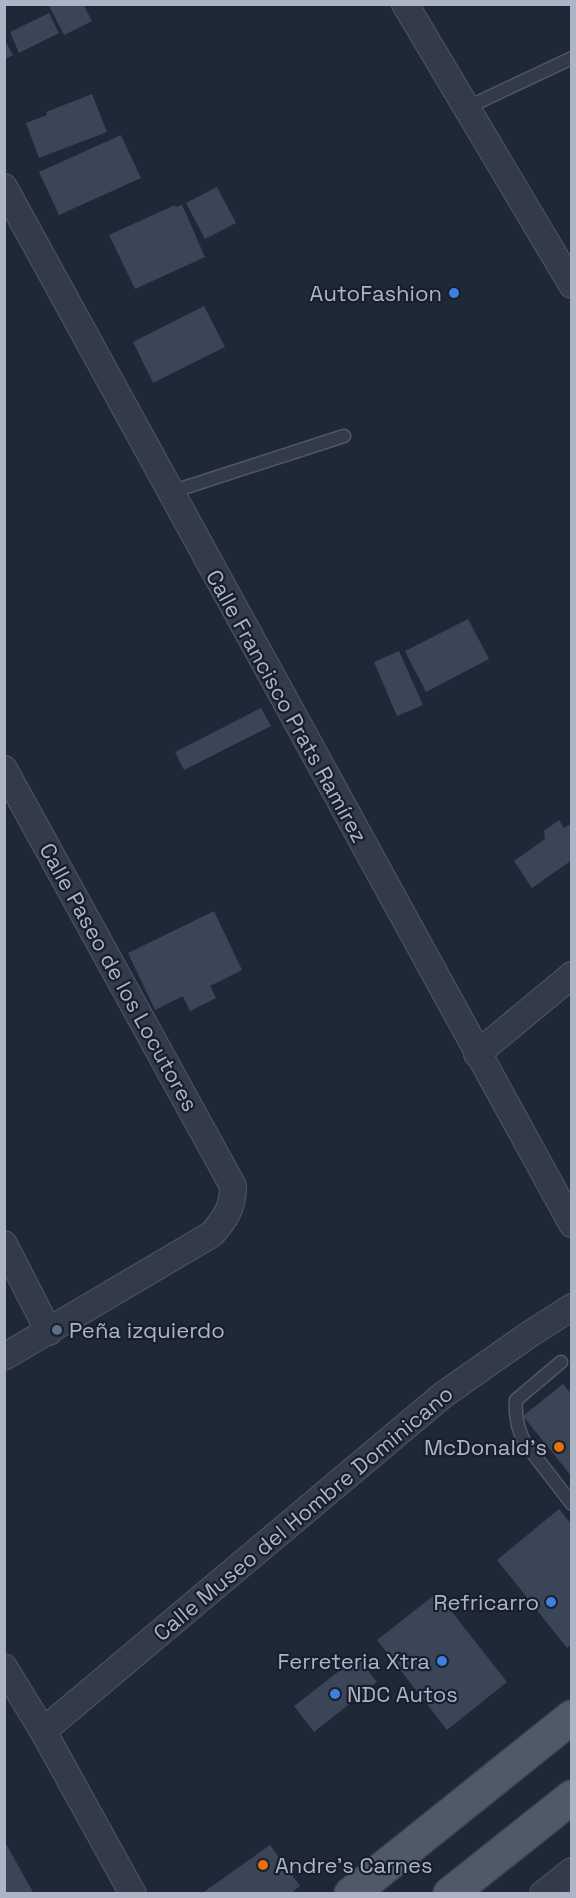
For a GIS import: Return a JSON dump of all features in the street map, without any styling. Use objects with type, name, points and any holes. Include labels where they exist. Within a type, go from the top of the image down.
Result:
[{"type":"main road","points":[[351,1893],[572,1717]]},
{"type":"main road","points":[[450,1893],[572,1797]]},
{"type":"street","points":[[405,4],[572,285]]},
{"type":"street","name":"Calle Francisco Prats Ramírez","points":[[4,187],[572,1224]]},
{"type":"street","name":"Calle Paseo de los Locutores","points":[[4,769],[233,1186],[233,1200],[227,1218],[212,1234],[49,1332]]},
{"type":"street","points":[[477,1054],[572,975]]},
{"type":"street","points":[[4,1244],[49,1332],[4,1357]]},
{"type":"street","name":"Calle Museo del Hombre Dominicano","points":[[43,1731],[443,1395],[526,1336],[572,1307]]},
{"type":"street","points":[[4,1666],[133,1893]]},
{"type":"street","points":[[543,1893],[572,1871]]},
{"type":"lane","points":[[466,108],[572,58]]},
{"type":"lane","points":[[171,492],[344,436]]},
{"type":"lane","points":[[561,1362],[516,1400],[515,1412],[519,1433],[525,1443],[572,1504]]},
{"type":"building","points":[[48,4],[83,4],[92,21],[64,35]]},
{"type":"building","points":[[49,13],[59,33],[19,53],[10,32]]},
{"type":"building","points":[[4,39],[13,55],[4,60]]},
{"type":"building","points":[[92,94],[107,132],[39,158],[26,123],[47,115],[46,112]]},
{"type":"building","points":[[121,135],[141,178],[59,215],[39,172]]},
{"type":"building","points":[[217,187],[236,223],[205,239],[186,203]]},
{"type":"building","points":[[175,205],[176,207],[182,205],[205,257],[135,289],[109,235]]},
{"type":"building","points":[[204,306],[225,347],[153,383],[133,342]]},
{"type":"building","points":[[468,619],[489,659],[426,692],[405,651]]},
{"type":"building","points":[[399,651],[423,705],[397,716],[374,662]]},
{"type":"building","points":[[261,708],[271,726],[184,770],[175,752]]},
{"type":"building","points":[[559,820],[564,828],[572,823],[572,860],[532,888],[514,861],[545,839],[544,831]]},
{"type":"building","points":[[214,911],[242,970],[210,986],[216,998],[190,1011],[183,996],[155,1010],[128,953]]},
{"type":"building","name":"McDonald's","points":[[563,1384],[572,1395],[572,1477],[523,1416]]},
{"type":"building","name":"Refricarro","points":[[559,1509],[572,1525],[572,1644],[567,1648],[497,1560]]},
{"type":"building","name":"Ferreteria Xtra","points":[[437,1593],[507,1682],[447,1730],[377,1640]]},
{"type":"building","name":"NDC Autos","points":[[357,1657],[377,1682],[314,1732],[294,1706]]},
{"type":"building","points":[[4,1840],[34,1894],[4,1894]]},
{"type":"building","name":"Andre's Carnes","points":[[270,1845],[300,1886],[290,1894],[201,1894]]},
{"type":"place","name":"AutoFashion","points":[[454,293]]},
{"type":"place","name":"Peña izquierdo","points":[[57,1330]]},
{"type":"place","name":"McDonald's","points":[[559,1447]]},
{"type":"place","name":"Refricarro","points":[[551,1602]]},
{"type":"place","name":"Ferreteria Xtra","points":[[442,1661]]},
{"type":"place","name":"NDC Autos","points":[[335,1694]]},
{"type":"place","name":"Andre's Carnes","points":[[263,1865]]}]
